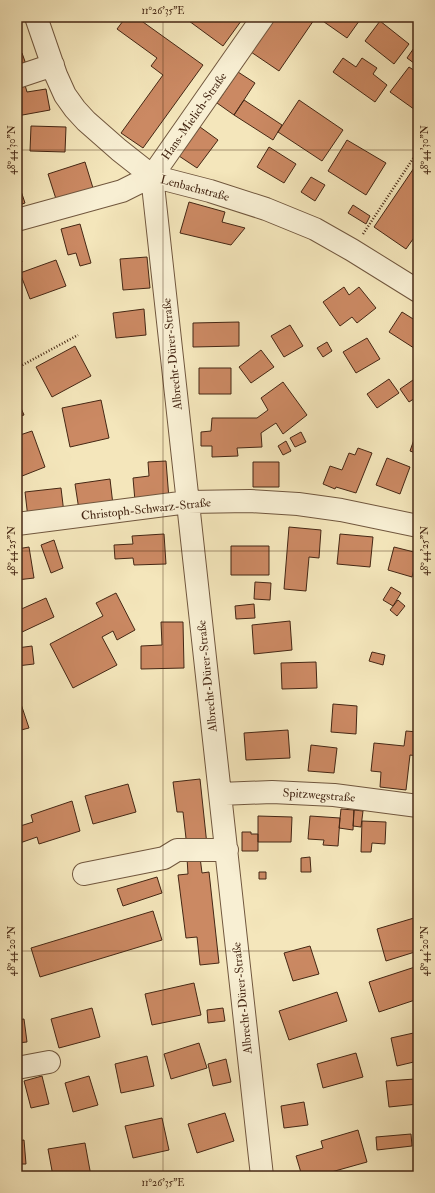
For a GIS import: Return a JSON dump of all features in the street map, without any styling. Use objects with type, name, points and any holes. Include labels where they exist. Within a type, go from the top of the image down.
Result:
[{"type":"street","name":"Lenbachstraße","points":[[36,17],[53,65],[66,95],[75,109],[86,121],[119,150],[152,176],[210,191],[266,209],[315,229],[418,291]]},
{"type":"street","name":"Hans-Mielich-Straße","points":[[17,220],[122,191],[152,176],[263,17]]},
{"type":"street","points":[[17,77],[53,65]]},
{"type":"street","name":"Albrecht-Dürer-Straße","points":[[152,176],[262,1176]]},
{"type":"street","name":"Christoph-Schwarz-Straße","points":[[17,524],[188,502],[250,501],[298,504],[341,510],[418,526]]},
{"type":"street","name":"Spitzwegstraße","points":[[220,794],[272,792],[334,795],[418,806]]},
{"type":"street","points":[[84,874],[164,858],[177,850],[226,850]]},
{"type":"street","points":[[17,1068],[49,1062]]},
{"type":"path","points":[[352,250],[418,151]]},
{"type":"path","points":[[17,368],[78,335]]},
{"type":"building","points":[[126,17],[136,17],[203,65],[143,148],[121,133],[163,75],[151,66],[157,58],[117,29]]},
{"type":"building","points":[[191,17],[244,17],[223,46],[189,21]]},
{"type":"building","points":[[275,17],[316,17],[279,71],[251,52]]},
{"type":"building","points":[[317,17],[362,17],[347,38]]},
{"type":"building","points":[[380,21],[409,44],[394,64],[365,41]]},
{"type":"building","points":[[416,45],[418,46],[418,66],[407,58]]},
{"type":"building","points":[[22,53],[28,70],[17,74],[17,55]]},
{"type":"building","points":[[343,58],[356,67],[362,58],[377,68],[373,74],[387,85],[375,102],[333,72]]},
{"type":"building","points":[[409,67],[418,73],[418,112],[390,92]]},
{"type":"building","points":[[238,72],[255,83],[234,115],[217,103]]},
{"type":"building","points":[[25,85],[27,92],[46,89],[50,110],[17,116],[17,86]]},
{"type":"building","points":[[244,100],[282,125],[273,140],[234,115]]},
{"type":"building","points":[[299,100],[343,130],[322,161],[278,132]]},
{"type":"building","points":[[31,126],[66,127],[65,152],[30,151]]},
{"type":"building","points":[[200,127],[218,140],[197,168],[179,156]]},
{"type":"building","points":[[347,140],[386,163],[366,195],[328,171]]},
{"type":"building","points":[[269,147],[296,164],[284,183],[257,167]]},
{"type":"building","points":[[85,162],[93,188],[56,199],[48,174]]},
{"type":"building","points":[[418,162],[418,232],[406,249],[374,227]]},
{"type":"building","points":[[311,177],[325,185],[315,201],[301,192]]},
{"type":"building","points":[[17,182],[25,203],[17,206]]},
{"type":"building","points":[[189,202],[225,212],[222,222],[245,228],[231,245],[180,233]]},
{"type":"building","points":[[353,205],[370,216],[366,224],[348,213]]},
{"type":"building","points":[[80,224],[91,263],[80,266],[76,253],[68,255],[61,229]]},
{"type":"building","points":[[17,249],[22,262],[17,264]]},
{"type":"building","points":[[147,257],[150,288],[123,290],[120,259]]},
{"type":"building","points":[[56,260],[66,286],[30,299],[20,273]]},
{"type":"building","points":[[344,287],[349,295],[359,287],[376,308],[357,323],[352,317],[340,326],[323,302]]},
{"type":"building","points":[[144,309],[146,335],[116,338],[113,313]]},
{"type":"building","points":[[402,312],[418,322],[417,350],[389,332]]},
{"type":"building","points":[[239,322],[239,346],[193,347],[193,323]]},
{"type":"building","points":[[290,325],[303,346],[284,357],[271,336]]},
{"type":"building","points":[[367,338],[380,359],[356,373],[343,352]]},
{"type":"building","points":[[327,342],[332,351],[323,357],[317,348]]},
{"type":"building","points":[[75,346],[91,376],[52,397],[36,367]]},
{"type":"building","points":[[261,350],[274,367],[251,383],[239,367]]},
{"type":"building","points":[[199,368],[231,368],[231,394],[199,394]]},
{"type":"building","points":[[389,379],[399,393],[377,408],[367,394]]},
{"type":"building","points":[[413,380],[418,387],[418,396],[409,402],[400,389]]},
{"type":"building","points":[[283,382],[307,415],[283,434],[276,423],[261,433],[262,447],[237,448],[238,456],[212,457],[212,446],[201,446],[201,432],[211,431],[212,418],[257,418],[268,410],[261,398]]},
{"type":"building","points":[[17,399],[24,415],[17,417]]},
{"type":"building","points":[[101,400],[109,438],[70,447],[62,408]]},
{"type":"building","points":[[32,431],[45,467],[17,478],[17,436]]},
{"type":"building","points":[[301,432],[306,442],[295,447],[290,438]]},
{"type":"building","points":[[416,434],[418,435],[418,454],[410,451]]},
{"type":"building","points":[[286,441],[291,451],[283,455],[278,446]]},
{"type":"building","points":[[358,448],[372,453],[356,493],[336,487],[335,489],[323,484],[330,466],[342,470],[349,453],[355,455]]},
{"type":"building","points":[[387,458],[410,467],[400,494],[376,485]]},
{"type":"building","points":[[166,461],[169,499],[135,501],[133,478],[149,476],[148,462]]},
{"type":"building","points":[[253,462],[279,462],[279,487],[253,487]]},
{"type":"building","points":[[110,479],[113,505],[79,510],[75,484]]},
{"type":"building","points":[[61,488],[64,513],[28,518],[25,492]]},
{"type":"building","points":[[289,527],[321,530],[319,558],[309,557],[306,591],[284,589]]},
{"type":"building","points":[[164,534],[166,564],[134,565],[133,558],[115,559],[114,545],[133,544],[132,536]]},
{"type":"building","points":[[340,534],[373,537],[370,567],[337,564]]},
{"type":"building","points":[[54,540],[63,568],[51,573],[41,545]]},
{"type":"building","points":[[231,546],[269,546],[269,575],[231,575]]},
{"type":"building","points":[[29,547],[34,578],[17,580],[17,549]]},
{"type":"building","points":[[394,547],[418,553],[412,577],[388,570]]},
{"type":"building","points":[[255,582],[271,583],[270,600],[254,599]]},
{"type":"building","points":[[391,587],[401,593],[393,606],[383,600]]},
{"type":"building","points":[[116,593],[135,630],[117,640],[113,631],[102,637],[117,665],[73,688],[50,644],[103,616],[96,603]]},
{"type":"building","points":[[46,598],[54,617],[20,633],[17,626],[17,611]]},
{"type":"building","points":[[398,600],[405,606],[397,616],[390,610]]},
{"type":"building","points":[[254,604],[255,618],[236,619],[235,606]]},
{"type":"building","points":[[290,621],[292,650],[254,654],[252,625]]},
{"type":"building","points":[[161,622],[183,622],[184,668],[141,669],[141,646],[162,645]]},
{"type":"building","points":[[32,646],[34,664],[17,666],[17,648]]},
{"type":"building","points":[[372,652],[385,655],[383,665],[369,661]]},
{"type":"building","points":[[316,662],[317,688],[282,689],[281,663]]},
{"type":"building","points":[[21,704],[29,728],[17,731],[17,706]]},
{"type":"building","points":[[333,704],[357,706],[356,734],[331,732]]},
{"type":"building","points":[[288,730],[290,758],[246,760],[244,733]]},
{"type":"building","points":[[406,731],[418,732],[418,756],[410,755],[406,790],[380,787],[381,772],[371,771],[374,743],[404,746]]},
{"type":"building","points":[[311,745],[337,748],[334,773],[308,771]]},
{"type":"building","points":[[200,779],[207,845],[187,847],[183,812],[177,812],[173,782]]},
{"type":"building","points":[[128,784],[136,812],[93,824],[85,796]]},
{"type":"building","points":[[72,801],[80,831],[39,844],[37,837],[17,844],[17,827],[33,822],[31,815]]},
{"type":"building","points":[[341,809],[354,810],[353,830],[339,828]]},
{"type":"building","points":[[354,810],[363,811],[361,827],[353,826]]},
{"type":"building","points":[[258,816],[292,817],[291,842],[258,842]]},
{"type":"building","points":[[310,816],[340,818],[338,846],[323,845],[324,840],[308,839]]},
{"type":"building","points":[[362,821],[386,822],[385,844],[372,843],[371,852],[361,852]]},
{"type":"building","points":[[242,832],[258,834],[258,851],[242,851]]},
{"type":"building","points":[[200,857],[202,873],[209,872],[219,963],[200,965],[197,937],[186,938],[178,875],[188,874],[187,858]]},
{"type":"building","points":[[310,857],[311,872],[301,872],[301,858]]},
{"type":"building","points":[[259,872],[266,872],[266,879],[259,879]]},
{"type":"building","points":[[157,877],[162,893],[123,906],[117,889]]},
{"type":"building","points":[[153,911],[162,940],[40,977],[31,948]]},
{"type":"building","points":[[414,918],[418,929],[418,951],[386,961],[377,929]]},
{"type":"building","points":[[310,946],[319,974],[293,981],[284,953]]},
{"type":"building","points":[[418,966],[418,999],[379,1012],[369,982]]},
{"type":"building","points":[[194,983],[201,1015],[152,1025],[145,994]]},
{"type":"building","points":[[337,992],[347,1021],[289,1040],[279,1011]]},
{"type":"building","points":[[92,1008],[100,1037],[59,1048],[51,1019]]},
{"type":"building","points":[[223,1008],[225,1021],[208,1023],[207,1010]]},
{"type":"building","points":[[24,1019],[27,1042],[17,1043],[17,1020]]},
{"type":"building","points":[[418,1032],[418,1061],[397,1066],[391,1038]]},
{"type":"building","points":[[199,1043],[207,1068],[171,1079],[164,1054]]},
{"type":"building","points":[[356,1053],[363,1077],[323,1088],[317,1064]]},
{"type":"building","points":[[147,1056],[154,1086],[121,1093],[115,1064]]},
{"type":"building","points":[[226,1059],[231,1082],[213,1086],[208,1064]]},
{"type":"building","points":[[42,1076],[49,1104],[31,1108],[24,1081]]},
{"type":"building","points":[[89,1076],[98,1105],[73,1112],[65,1083]]},
{"type":"building","points":[[415,1079],[418,1104],[389,1107],[386,1081]]},
{"type":"building","points":[[304,1102],[308,1125],[284,1128],[281,1106]]},
{"type":"building","points":[[225,1113],[234,1141],[197,1153],[188,1124]]},
{"type":"building","points":[[162,1118],[169,1150],[133,1158],[125,1126]]},
{"type":"building","points":[[358,1130],[367,1162],[317,1176],[302,1176],[296,1156],[323,1148],[321,1141]]},
{"type":"building","points":[[411,1134],[412,1146],[377,1150],[376,1137]]},
{"type":"building","points":[[24,1140],[26,1164],[17,1164],[17,1141]]},
{"type":"building","points":[[85,1143],[91,1176],[53,1176],[48,1149]]},
{"type":"building","points":[[233,1173],[234,1176],[206,1176]]}]
